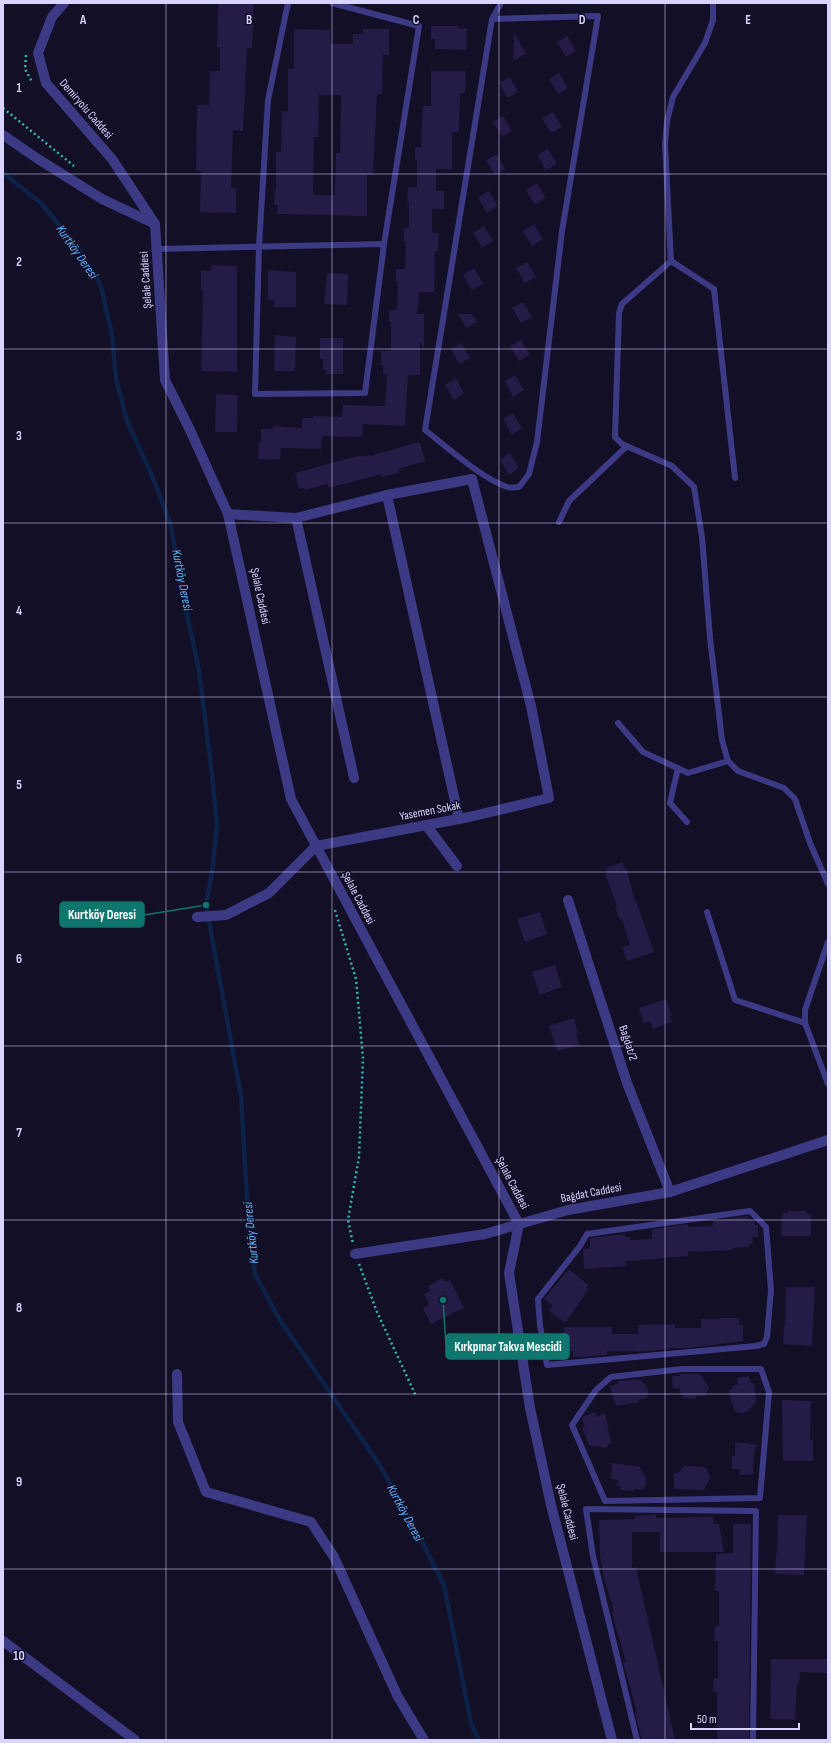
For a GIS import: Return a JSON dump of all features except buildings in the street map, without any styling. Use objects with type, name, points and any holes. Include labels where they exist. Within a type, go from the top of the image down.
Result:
[{"type":"street","name":"Demiryolu Caddesi","points":[[64,3],[52,17],[38,53],[46,83],[112,159],[155,224]]},
{"type":"street","points":[[3,135],[102,199],[155,224]]},
{"type":"street","name":"Şelale Caddesi","points":[[155,224],[165,380],[190,430],[228,514],[291,799],[519,1224],[509,1273],[530,1408],[551,1505],[612,1740]]},
{"type":"street","name":"Yasemen Sokak","points":[[316,846],[459,819],[549,798],[531,706],[472,479],[387,495]]},
{"type":"street","points":[[228,514],[296,518],[387,495],[459,819]]},
{"type":"street","points":[[296,518],[354,778]]},
{"type":"street","points":[[426,825],[457,866]]},
{"type":"street","points":[[197,917],[226,915],[269,894],[316,846]]},
{"type":"street","name":"Bağdat/2","points":[[568,900],[627,1082],[670,1192]]},
{"type":"street","name":"Bağdat Caddesi","points":[[355,1254],[485,1234],[568,1210],[670,1192],[828,1140]]},
{"type":"street","points":[[177,1374],[178,1422],[206,1492],[311,1522],[334,1557],[398,1697],[424,1740]]},
{"type":"street","points":[[3,1641],[135,1740]]},
{"type":"lane","points":[[288,3],[268,100],[260,246],[255,394],[365,393],[384,244],[419,26],[332,3]]},
{"type":"lane","points":[[492,19],[598,16],[562,231],[537,442],[529,474],[519,487],[508,487],[472,466],[426,430],[492,19],[502,3]]},
{"type":"lane","points":[[671,261],[665,144],[667,121],[673,97],[705,44],[713,20],[713,3]]},
{"type":"lane","points":[[157,249],[384,244]]},
{"type":"lane","points":[[671,261],[622,304],[619,313],[615,437],[627,446],[672,466],[694,486],[702,537],[710,638],[721,732],[728,761],[738,771],[784,788],[794,799],[810,843],[828,884]]},
{"type":"lane","points":[[671,261],[714,289],[735,478]]},
{"type":"lane","points":[[559,522],[569,501],[627,446]]},
{"type":"lane","points":[[618,723],[643,752],[688,773],[728,761]]},
{"type":"lane","points":[[678,768],[670,803],[686,822]]},
{"type":"lane","points":[[707,912],[735,1000],[805,1023]]},
{"type":"lane","points":[[828,942],[805,1010],[805,1023],[828,1084]]},
{"type":"lane","points":[[750,1211],[766,1227],[771,1290],[767,1337],[764,1344],[689,1353],[547,1365],[540,1325],[538,1299],[580,1246],[587,1234],[750,1211]]},
{"type":"lane","points":[[682,1368],[761,1370],[769,1392],[760,1498],[605,1501],[572,1425],[596,1390],[612,1377],[682,1368]]},
{"type":"lane","points":[[637,1740],[593,1556],[586,1509],[756,1511],[753,1740]]},
{"type":"path","points":[[26,51],[25,69],[35,88]]},
{"type":"path","points":[[3,108],[79,170]]},
{"type":"path","points":[[334,905],[356,979],[363,1058],[359,1157],[348,1220],[355,1254],[377,1312],[416,1396]]},
{"type":"waterway","name":"Kurtköy Deresi","points":[[3,173],[42,204],[80,251],[101,286],[112,335],[116,379],[127,421],[153,478],[171,526],[184,601],[199,670],[212,774],[217,825],[213,866],[206,905],[241,1096],[249,1231],[255,1274],[278,1317],[379,1464],[410,1518],[444,1585],[471,1723],[479,1740]]},
{"type":"place","name":"Kurtköy Deresi","points":[[206,905]]},
{"type":"place","name":"Kırkpınar Takva Mescidi","points":[[443,1300]]}]
